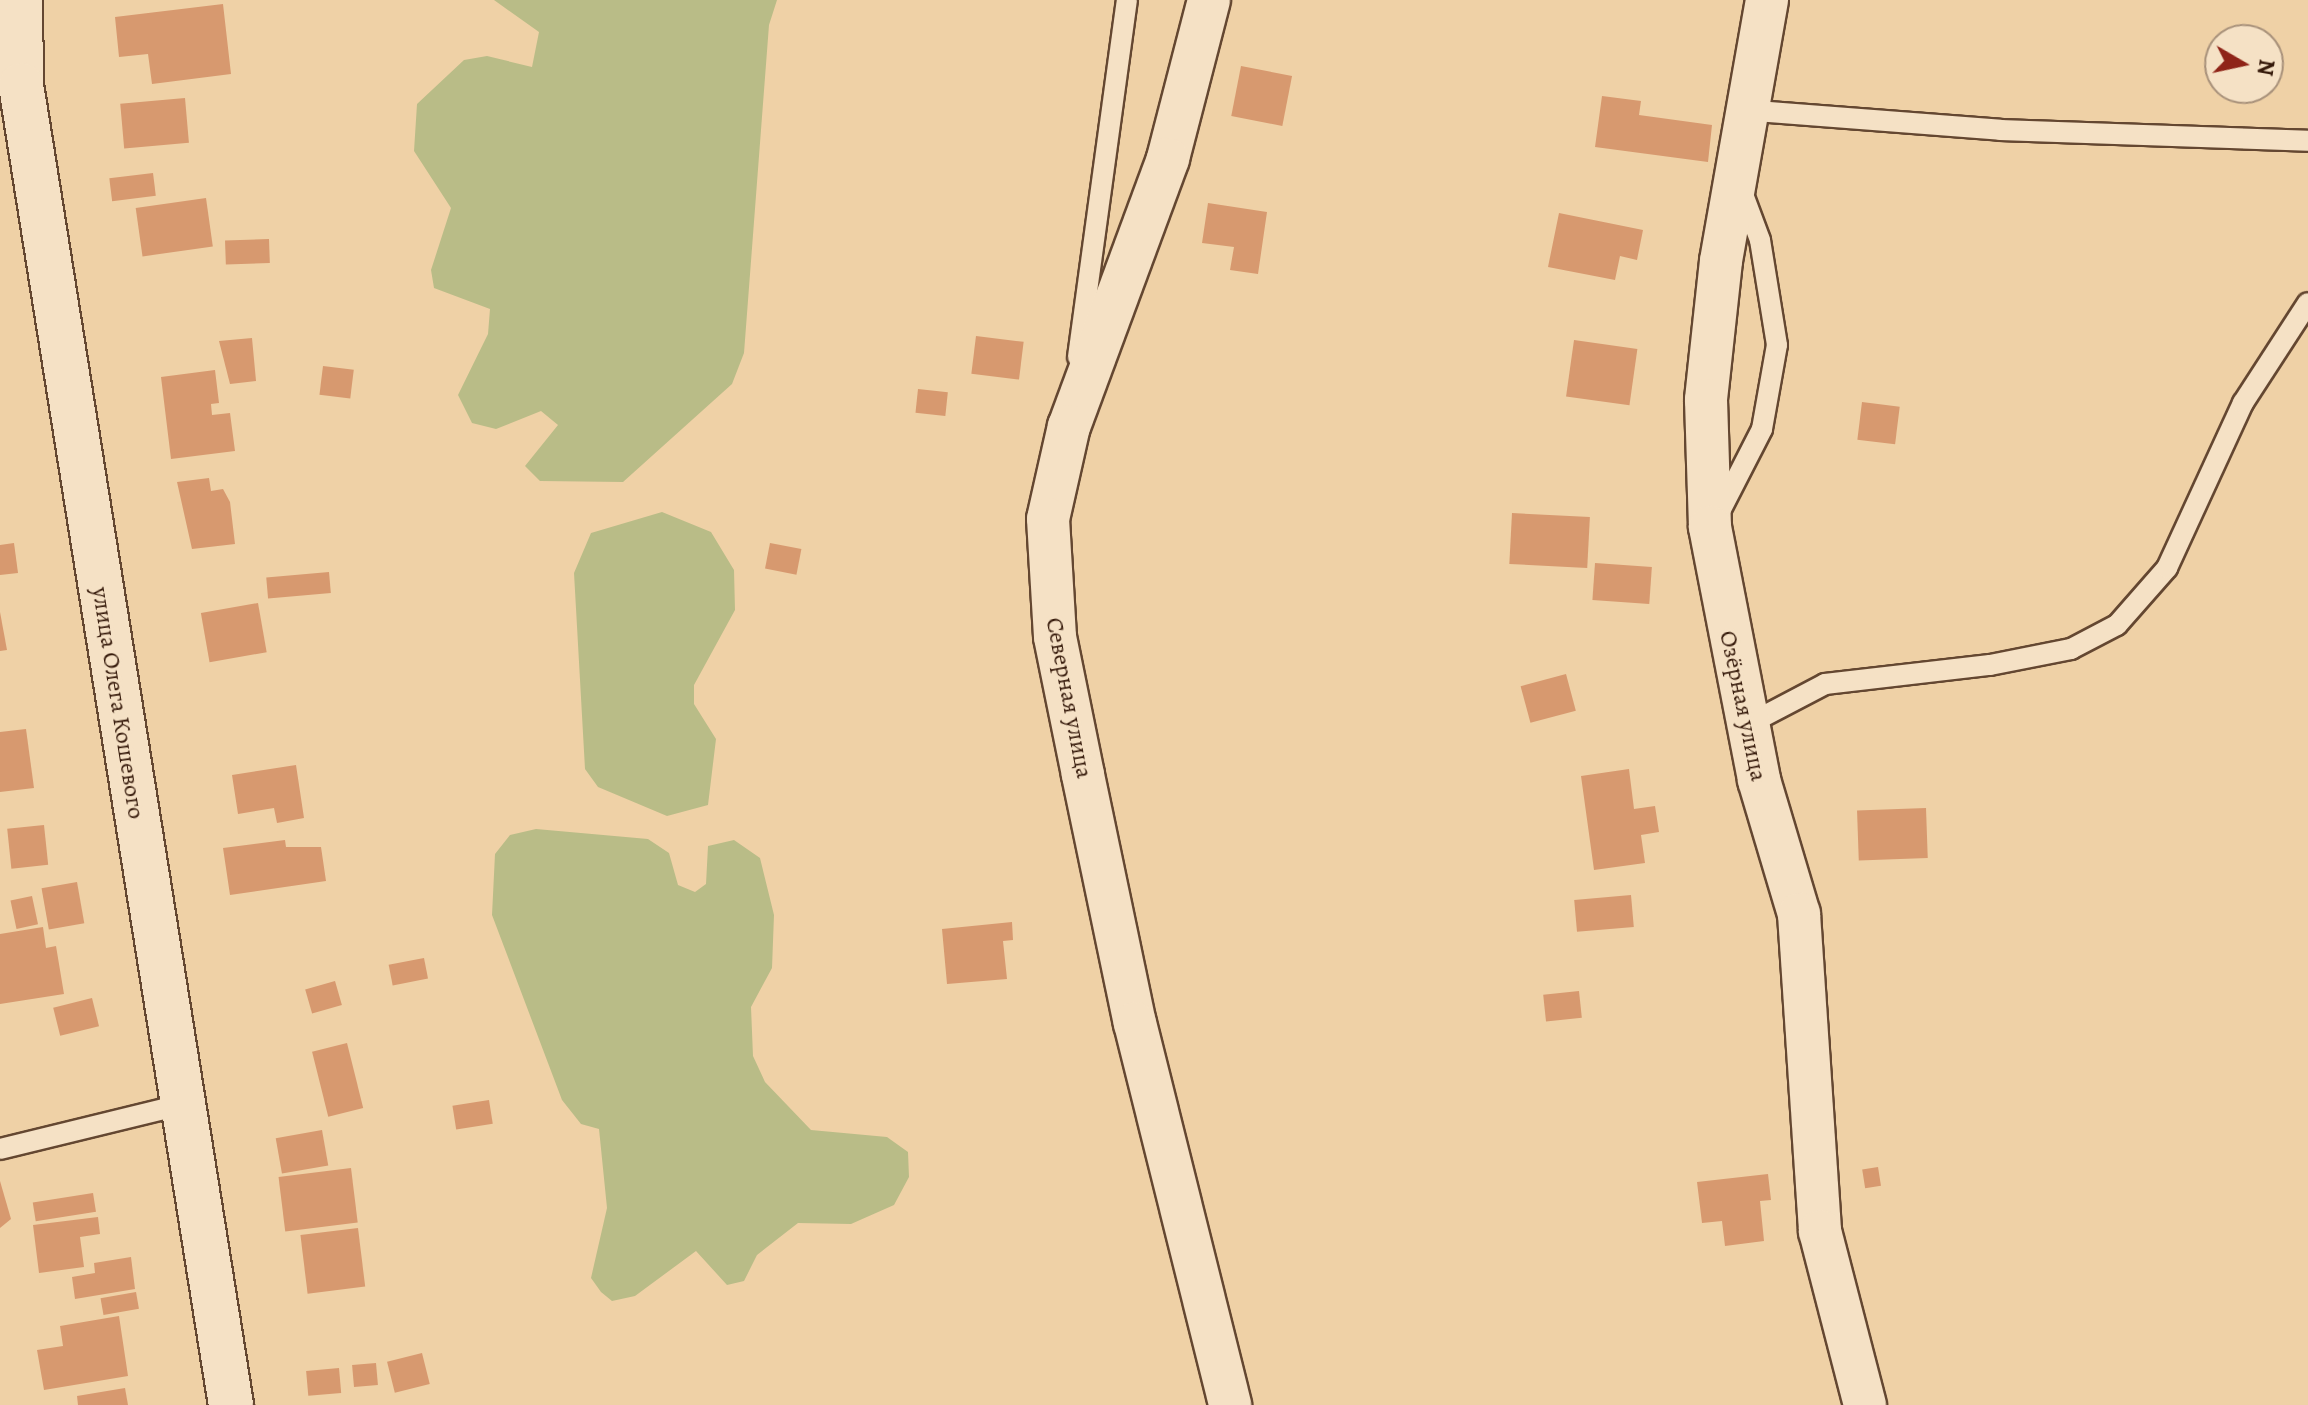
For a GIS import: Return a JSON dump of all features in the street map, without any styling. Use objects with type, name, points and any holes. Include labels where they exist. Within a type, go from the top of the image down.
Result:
[{"type":"street","name":"улица Олега Кошевого","points":[[20,0],[21,85],[231,1405]]},
{"type":"street","name":"Северная улица","points":[[1209,0],[1168,159],[1069,426],[1048,519],[1055,637],[1135,1023],[1230,1405]]},
{"type":"street","name":"Озёрная улица","points":[[1767,0],[1743,110],[1706,400],[1710,527],[1747,725],[1804,942],[1820,1231],[1865,1405]]},
{"type":"lane","points":[[1069,426],[1127,0]]},
{"type":"lane","points":[[1743,110],[2000,130],[2308,141]]},
{"type":"lane","points":[[1710,527],[1754,451],[1777,345],[1760,240],[1734,171]]},
{"type":"lane","points":[[1747,725],[1825,684],[2003,663],[2071,649],[2117,625],[2167,568],[2243,403],[2308,303]]},
{"type":"lane","points":[[0,1149],[181,1105]]},
{"type":"green space","points":[[494,0],[777,0],[769,25],[744,353],[732,384],[623,482],[540,481],[525,466],[558,425],[541,411],[496,429],[472,423],[458,395],[488,334],[490,309],[434,288],[431,270],[451,208],[414,151],[417,104],[464,60],[487,56],[532,67],[539,32]]},
{"type":"green space","points":[[662,512],[711,532],[734,570],[735,610],[694,685],[694,704],[716,739],[708,805],[667,816],[598,787],[585,769],[574,573],[591,533]]},
{"type":"green space","points":[[536,829],[648,839],[669,853],[678,885],[695,892],[706,884],[708,846],[734,840],[760,858],[774,915],[772,968],[751,1007],[753,1056],[765,1082],[811,1130],[887,1137],[908,1152],[909,1177],[894,1205],[851,1224],[798,1223],[757,1255],[744,1281],[727,1285],[696,1251],[635,1296],[612,1301],[601,1292],[591,1278],[607,1208],[599,1129],[581,1124],[562,1100],[492,915],[495,854],[510,835]]},
{"type":"building","points":[[223,4],[231,74],[152,84],[148,54],[119,57],[115,17]]},
{"type":"building","points":[[1241,66],[1292,76],[1282,126],[1231,116]]},
{"type":"building","points":[[1602,96],[1641,101],[1639,115],[1712,125],[1708,162],[1595,147]]},
{"type":"building","points":[[185,98],[189,143],[124,148],[120,104]]},
{"type":"building","points":[[153,173],[156,196],[112,201],[109,178]]},
{"type":"building","points":[[206,198],[213,247],[143,256],[136,208]]},
{"type":"building","points":[[1208,203],[1267,212],[1258,274],[1230,270],[1234,247],[1202,243]]},
{"type":"building","points":[[1559,213],[1643,230],[1637,260],[1620,256],[1615,280],[1548,267]]},
{"type":"building","points":[[269,239],[270,263],[226,265],[225,241]]},
{"type":"building","points":[[976,336],[1024,342],[1019,380],[971,374]]},
{"type":"building","points":[[252,338],[256,381],[230,384],[219,341]]},
{"type":"building","points":[[1574,340],[1637,349],[1629,405],[1566,396]]},
{"type":"building","points":[[323,366],[354,370],[350,399],[319,395]]},
{"type":"building","points":[[215,370],[219,403],[211,404],[212,415],[230,413],[235,451],[171,459],[161,377]]},
{"type":"building","points":[[918,389],[948,392],[945,416],[915,413]]},
{"type":"building","points":[[1862,402],[1900,407],[1895,444],[1857,440]]},
{"type":"building","points":[[209,478],[211,491],[223,489],[230,502],[235,544],[192,549],[177,482]]},
{"type":"building","points":[[1512,513],[1590,517],[1587,568],[1509,564]]},
{"type":"building","points":[[14,543],[18,573],[0,575],[0,545]]},
{"type":"building","points":[[770,543],[801,549],[796,575],[765,569]]},
{"type":"building","points":[[1595,563],[1652,567],[1649,604],[1592,600]]},
{"type":"building","points":[[329,572],[331,593],[268,598],[266,577]]},
{"type":"building","points":[[258,603],[267,652],[210,662],[201,613]]},
{"type":"building","points":[[0,612],[7,650],[0,651]]},
{"type":"building","points":[[1566,674],[1576,711],[1530,723],[1521,686]]},
{"type":"building","points":[[26,729],[34,788],[0,792],[0,732]]},
{"type":"building","points":[[296,765],[304,818],[277,823],[274,808],[238,814],[232,775]]},
{"type":"building","points":[[1629,769],[1634,809],[1655,806],[1659,832],[1641,835],[1645,863],[1594,870],[1581,776]]},
{"type":"building","points":[[1926,808],[1928,858],[1859,860],[1857,810]]},
{"type":"building","points":[[44,825],[48,865],[11,869],[7,829]]},
{"type":"building","points":[[285,840],[286,847],[321,847],[326,881],[230,895],[223,848]]},
{"type":"building","points":[[77,882],[84,923],[49,930],[42,888]]},
{"type":"building","points":[[1631,895],[1634,927],[1577,932],[1574,900]]},
{"type":"building","points":[[32,896],[38,924],[17,929],[10,901]]},
{"type":"building","points":[[1012,922],[1013,940],[1003,941],[1007,979],[947,984],[942,929]]},
{"type":"building","points":[[43,927],[46,948],[56,946],[64,994],[0,1004],[0,934]]},
{"type":"building","points":[[424,958],[428,979],[393,985],[389,965]]},
{"type":"building","points":[[335,981],[342,1005],[312,1014],[305,990]]},
{"type":"building","points":[[1579,991],[1582,1018],[1546,1022],[1543,995]]},
{"type":"building","points":[[92,998],[99,1026],[60,1036],[53,1008]]},
{"type":"building","points":[[347,1043],[363,1108],[328,1117],[312,1052]]},
{"type":"building","points":[[489,1100],[493,1124],[456,1129],[452,1106]]},
{"type":"building","points":[[322,1130],[328,1165],[282,1174],[276,1138]]},
{"type":"building","points":[[1878,1167],[1881,1186],[1865,1188],[1862,1170]]},
{"type":"building","points":[[351,1168],[358,1223],[285,1231],[279,1177]]},
{"type":"building","points":[[1768,1174],[1771,1200],[1760,1201],[1764,1241],[1725,1246],[1722,1221],[1702,1223],[1697,1182]]},
{"type":"building","points":[[0,1181],[11,1219],[0,1228]]},
{"type":"building","points":[[93,1193],[96,1212],[36,1221],[33,1203]]},
{"type":"building","points":[[98,1217],[100,1234],[80,1237],[84,1267],[39,1273],[33,1225]]},
{"type":"building","points":[[358,1228],[365,1287],[308,1294],[300,1235]]},
{"type":"building","points":[[131,1257],[135,1289],[75,1299],[72,1277],[95,1273],[94,1263]]},
{"type":"building","points":[[136,1292],[139,1309],[103,1315],[101,1298]]},
{"type":"building","points":[[119,1316],[128,1376],[44,1390],[37,1350],[63,1346],[60,1326]]},
{"type":"building","points":[[422,1353],[430,1384],[395,1393],[387,1362]]},
{"type":"building","points":[[376,1363],[378,1385],[354,1387],[352,1365]]},
{"type":"building","points":[[339,1368],[341,1393],[308,1396],[306,1371]]},
{"type":"building","points":[[125,1388],[128,1405],[78,1405],[77,1396]]}]
